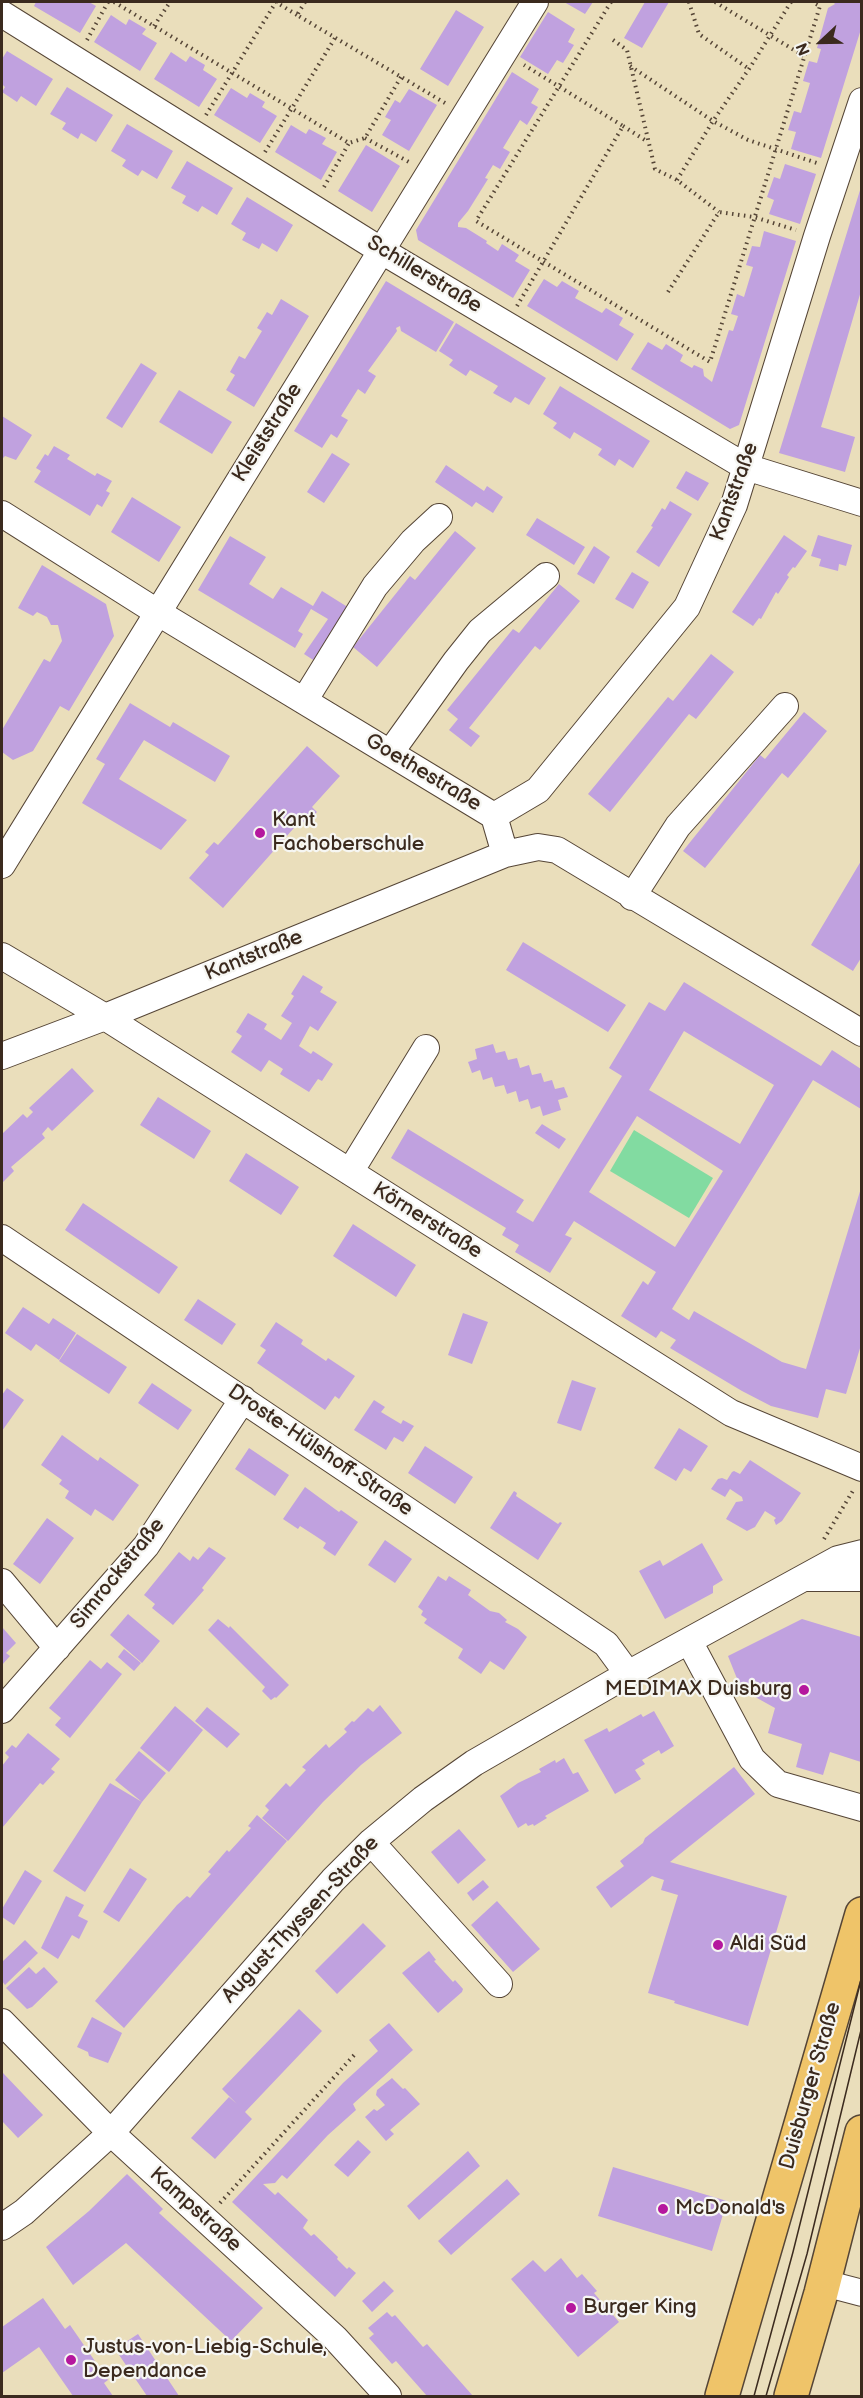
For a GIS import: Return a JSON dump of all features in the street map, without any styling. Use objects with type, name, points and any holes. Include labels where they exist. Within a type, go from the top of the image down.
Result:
[{"type":"main road","name":"Duisburger Straße","points":[[722,2397],[861,1914]]},
{"type":"main road","points":[[791,2397],[824,2283],[861,2132]]},
{"type":"street","name":"Kleiststraße","points":[[2,865],[535,2]]},
{"type":"street","name":"Schillerstraße","points":[[2,14],[382,251],[746,467],[861,502]]},
{"type":"street","name":"Kantstraße","points":[[494,816],[538,790],[687,607],[734,505],[861,101]]},
{"type":"street","name":"Goethestraße","points":[[2,514],[157,612],[494,816],[506,854]]},
{"type":"street","points":[[304,701],[375,586],[413,542],[439,517]]},
{"type":"street","points":[[390,753],[450,669],[480,632],[546,576]]},
{"type":"street","points":[[632,897],[678,826],[785,706]]},
{"type":"street","points":[[506,854],[538,847],[557,850],[861,1033]]},
{"type":"street","name":"Kantstraße","points":[[2,1056],[105,1017],[506,854]]},
{"type":"street","name":"Körnerstraße","points":[[2,956],[105,1017],[731,1413],[858,1477]]},
{"type":"street","points":[[350,1172],[426,1048]]},
{"type":"street","name":"Droste-Hülshoff-Straße","points":[[2,1238],[606,1644],[628,1674]]},
{"type":"street","name":"Simrockstraße","points":[[2,1710],[146,1546],[243,1399]]},
{"type":"street","name":"August-Thyssen-Straße","points":[[2,2228],[24,2212],[111,2133],[333,1880],[370,1842],[423,1799],[474,1763],[628,1674],[838,1559],[861,1553]]},
{"type":"street","name":"August-Thyssen-Straße","points":[[802,1578],[861,1578]]},
{"type":"street","points":[[2,1582],[57,1648]]},
{"type":"street","points":[[688,1641],[752,1760],[778,1784],[861,1808]]},
{"type":"street","points":[[370,1842],[499,1984]]},
{"type":"street","name":"Kampstraße","points":[[2,2022],[111,2133],[335,2338],[388,2397]]},
{"type":"street","points":[[824,2283],[861,2293]]},
{"type":"path","points":[[75,60],[108,2]]},
{"type":"path","points":[[114,2],[349,143]]},
{"type":"path","points":[[154,26],[170,2]]},
{"type":"path","points":[[195,134],[276,2],[466,115]]},
{"type":"path","points":[[297,15],[305,2]]},
{"type":"path","points":[[610,2],[476,221],[710,362],[820,6],[812,2]]},
{"type":"path","points":[[689,2],[699,34],[749,69]]},
{"type":"path","points":[[715,2],[804,56]]},
{"type":"path","points":[[677,180],[791,2]]},
{"type":"path","points":[[254,171],[335,38]]},
{"type":"path","points":[[613,40],[627,50],[656,169],[677,180],[719,212],[754,217],[817,236]]},
{"type":"path","points":[[504,53],[648,143]]},
{"type":"path","points":[[630,66],[713,121],[748,140],[839,171]]},
{"type":"path","points":[[312,207],[349,143],[365,138],[401,77]]},
{"type":"path","points":[[506,324],[623,126]]},
{"type":"path","points":[[365,138],[429,174]]},
{"type":"path","points":[[668,292],[719,212]]},
{"type":"path","points":[[802,1578],[858,1477]]},
{"type":"path","points":[[205,2219],[356,2053]]},
{"type":"green space","points":[[634,1130],[713,1178],[689,1218],[610,1171]]},
{"type":"building","points":[[36,2],[89,2],[96,6],[80,33],[34,6]]},
{"type":"building","points":[[564,2],[593,2],[585,14]]},
{"type":"building","points":[[645,2],[669,2],[642,48],[624,38]]},
{"type":"building","points":[[833,2],[861,2],[861,29],[821,158],[791,149],[796,132],[788,130],[794,111],[801,113],[810,83],[803,81],[809,61],[817,63],[821,49],[817,48],[828,8],[835,4]]},
{"type":"building","points":[[456,10],[484,27],[448,86],[420,69]]},
{"type":"building","points":[[548,12],[575,29],[568,42],[574,45],[563,63],[557,60],[548,74],[520,57]]},
{"type":"building","points":[[111,15],[126,25],[129,19],[146,29],[142,34],[157,43],[140,71],[94,42]]},
{"type":"building","points":[[7,51],[53,79],[36,106],[21,96],[17,102],[2,92],[5,87],[2,84],[2,59]]},
{"type":"building","points":[[171,52],[186,62],[190,56],[205,65],[203,70],[217,79],[199,107],[154,79]]},
{"type":"building","points":[[512,72],[539,89],[531,103],[538,107],[527,125],[520,120],[503,148],[510,152],[500,169],[493,165],[485,178],[488,179],[458,223],[458,227],[466,228],[498,251],[502,244],[519,255],[515,261],[530,270],[513,298],[418,240],[416,230]]},
{"type":"building","points":[[67,87],[113,115],[96,142],[81,133],[78,139],[62,129],[66,123],[50,114]]},
{"type":"building","points":[[231,88],[247,98],[250,93],[265,102],[262,107],[277,116],[260,143],[214,115]]},
{"type":"building","points":[[409,89],[437,105],[409,151],[382,135],[391,120],[385,117],[395,100],[400,103]]},
{"type":"building","points":[[127,124],[173,151],[157,179],[142,170],[138,176],[122,166],[126,160],[111,151]]},
{"type":"building","points":[[291,125],[306,134],[309,129],[326,138],[322,144],[337,152],[321,180],[275,152]]},
{"type":"building","points":[[366,145],[400,166],[372,212],[338,191]]},
{"type":"building","points":[[187,161],[233,188],[217,215],[202,206],[198,212],[182,203],[186,196],[171,188]]},
{"type":"building","points":[[785,164],[816,174],[800,224],[769,214],[774,200],[767,197],[774,177],[780,179]]},
{"type":"building","points":[[861,187],[861,291],[821,427],[855,437],[845,472],[779,453]]},
{"type":"building","points":[[247,197],[293,225],[277,252],[262,243],[259,249],[242,240],[246,233],[231,224]]},
{"type":"building","points":[[764,231],[796,241],[739,425],[730,429],[631,369],[648,342],[662,350],[666,344],[683,355],[680,361],[692,368],[694,365],[703,369],[704,376],[712,382],[729,330],[733,331],[738,316],[731,314],[737,294],[744,297],[753,267],[746,265],[752,246],[760,247]]},
{"type":"building","points":[[544,279],[557,287],[562,281],[579,291],[575,298],[602,313],[606,308],[623,318],[619,325],[634,334],[617,361],[527,306]]},
{"type":"building","points":[[386,281],[454,322],[436,352],[401,331],[400,326],[396,328],[397,331],[368,371],[376,376],[365,394],[358,389],[341,416],[348,420],[337,438],[331,434],[322,448],[294,431]]},
{"type":"building","points":[[281,299],[309,316],[254,407],[226,390],[235,375],[230,372],[239,356],[245,359],[262,331],[257,328],[267,312],[272,315]]},
{"type":"building","points":[[456,323],[546,378],[529,405],[515,397],[511,403],[493,393],[498,386],[470,370],[466,376],[449,365],[453,360],[439,351]]},
{"type":"building","points":[[141,363],[157,373],[122,428],[106,418]]},
{"type":"building","points":[[560,386],[650,441],[633,468],[619,459],[615,466],[598,455],[602,449],[574,432],[570,439],[553,428],[557,423],[543,414]]},
{"type":"building","points":[[179,390],[232,422],[212,454],[159,422]]},
{"type":"building","points":[[2,416],[32,435],[16,460],[5,456],[2,459]]},
{"type":"building","points":[[54,446],[70,455],[67,459],[95,476],[97,473],[112,481],[106,491],[110,493],[102,507],[97,504],[90,516],[34,482],[41,471],[36,468],[45,454],[48,456]]},
{"type":"building","points":[[332,453],[350,464],[324,503],[307,492]]},
{"type":"building","points":[[446,465],[484,491],[487,486],[503,497],[493,513],[476,502],[472,507],[435,482]]},
{"type":"building","points":[[686,471],[709,483],[698,501],[676,488]]},
{"type":"building","points":[[132,497],[181,527],[159,562],[111,532]]},
{"type":"building","points":[[670,501],[692,514],[659,567],[636,552],[653,527],[651,526],[662,508],[665,510]]},
{"type":"building","points":[[537,518],[585,547],[574,565],[526,535]]},
{"type":"building","points":[[455,531],[476,548],[377,667],[353,647],[410,576],[415,580]]},
{"type":"building","points":[[784,535],[807,551],[787,575],[789,577],[778,594],[776,592],[761,619],[759,618],[753,626],[732,612]]},
{"type":"building","points":[[818,535],[852,545],[846,566],[839,564],[838,571],[819,566],[821,559],[811,556]]},
{"type":"building","points":[[230,536],[266,557],[249,584],[273,599],[281,587],[313,606],[322,591],[354,611],[321,665],[304,654],[328,619],[311,609],[298,631],[303,634],[295,648],[198,590]]},
{"type":"building","points":[[594,546],[610,557],[594,584],[577,574]]},
{"type":"building","points":[[42,565],[106,604],[114,636],[69,711],[60,706],[33,751],[13,760],[2,752],[2,730],[44,659],[50,662],[62,641],[58,625],[51,625],[47,617],[37,612],[33,616],[18,608]]},
{"type":"building","points":[[632,572],[649,582],[633,609],[615,599]]},
{"type":"building","points":[[559,584],[580,601],[540,650],[535,646],[469,728],[480,736],[471,747],[449,730],[458,719],[447,710],[513,629],[519,633]]},
{"type":"building","points":[[711,654],[734,672],[696,719],[689,714],[610,812],[588,794],[668,697],[673,701]]},
{"type":"building","points":[[130,703],[170,727],[173,722],[230,756],[215,782],[144,740],[119,779],[187,820],[161,850],[82,803],[105,764],[96,759]]},
{"type":"building","points":[[804,712],[827,731],[788,778],[782,773],[705,868],[683,851],[760,755],[765,759]]},
{"type":"building","name":"Kant Fachoberschule","points":[[307,746],[340,776],[312,807],[317,812],[306,824],[301,820],[223,908],[189,878],[209,855],[205,852],[214,842],[218,845]]},
{"type":"building","points":[[861,861],[861,958],[853,971],[811,945]]},
{"type":"building","points":[[523,942],[626,1005],[608,1032],[506,970]]},
{"type":"building","points":[[303,975],[323,987],[320,992],[337,1002],[318,1031],[310,1026],[299,1046],[311,1054],[313,1051],[333,1064],[322,1081],[318,1079],[309,1092],[280,1074],[283,1069],[269,1060],[261,1072],[231,1052],[242,1036],[236,1032],[248,1013],[267,1024],[264,1029],[281,1040],[292,1023],[281,1016],[294,996],[291,994]]},
{"type":"building","points":[[684,982],[821,1066],[832,1050],[861,1069],[861,1109],[813,1080],[672,1309],[689,1320],[694,1311],[782,1362],[806,1369],[861,1188],[861,1345],[846,1394],[826,1389],[818,1418],[771,1406],[742,1391],[670,1348],[676,1340],[661,1331],[656,1338],[621,1316],[643,1281],[648,1285],[656,1272],[574,1221],[565,1235],[572,1238],[550,1273],[515,1252],[519,1245],[502,1235],[506,1228],[391,1158],[408,1129],[524,1200],[516,1212],[533,1222],[622,1076],[609,1068],[649,1002],[665,1011]],"holes":[[[684,1031],[774,1085],[740,1144],[649,1090]],[[637,1116],[723,1171],[675,1247],[589,1192]]]},
{"type":"building","points":[[493,1044],[496,1053],[505,1051],[508,1060],[517,1058],[520,1068],[529,1065],[532,1075],[541,1073],[544,1082],[552,1080],[555,1089],[564,1087],[568,1097],[558,1100],[561,1110],[543,1116],[540,1106],[531,1109],[528,1099],[519,1102],[516,1091],[507,1094],[504,1085],[495,1087],[492,1077],[483,1080],[480,1070],[472,1073],[468,1062],[477,1059],[475,1049]]},
{"type":"building","points":[[72,1068],[94,1091],[52,1131],[48,1127],[42,1134],[45,1138],[11,1167],[14,1171],[2,1183],[2,1134],[23,1114],[27,1118],[33,1112],[29,1108]]},
{"type":"building","points":[[158,1097],[211,1131],[194,1159],[140,1125]]},
{"type":"building","points":[[542,1124],[566,1139],[559,1149],[535,1133]]},
{"type":"building","points":[[246,1153],[299,1187],[281,1215],[229,1181]]},
{"type":"building","points":[[83,1203],[178,1267],[159,1294],[65,1230]]},
{"type":"building","points":[[353,1224],[416,1265],[396,1297],[333,1256]]},
{"type":"building","points":[[198,1299],[236,1324],[222,1345],[184,1320]]},
{"type":"building","points":[[23,1307],[49,1324],[53,1318],[76,1333],[59,1360],[36,1344],[31,1351],[5,1333]]},
{"type":"building","points":[[463,1313],[488,1322],[472,1364],[448,1355]]},
{"type":"building","points":[[276,1322],[303,1340],[301,1344],[326,1361],[328,1358],[355,1376],[339,1399],[335,1396],[325,1410],[257,1363],[266,1350],[260,1346]]},
{"type":"building","points":[[77,1334],[127,1367],[109,1394],[59,1361]]},
{"type":"building","points":[[572,1380],[596,1388],[581,1431],[557,1423]]},
{"type":"building","points":[[152,1383],[192,1410],[178,1430],[138,1403]]},
{"type":"building","points":[[7,1388],[24,1400],[2,1431],[2,1395]]},
{"type":"building","points":[[374,1400],[385,1407],[381,1412],[401,1424],[403,1420],[414,1426],[403,1442],[394,1437],[386,1450],[354,1430]]},
{"type":"building","points":[[679,1428],[708,1446],[691,1472],[684,1468],[676,1481],[654,1468]]},
{"type":"building","points":[[62,1435],[98,1461],[100,1457],[139,1485],[113,1521],[95,1509],[91,1516],[65,1498],[69,1491],[59,1484],[62,1480],[41,1465]]},
{"type":"building","points":[[425,1446],[473,1477],[455,1504],[408,1473]]},
{"type":"building","points":[[249,1448],[289,1475],[275,1496],[235,1469]]},
{"type":"building","points":[[750,1460],[801,1493],[782,1521],[776,1525],[774,1520],[776,1518],[765,1511],[755,1527],[747,1531],[726,1519],[736,1502],[743,1501],[742,1497],[730,1489],[725,1497],[711,1489],[718,1479],[727,1480],[734,1471],[740,1474]]},
{"type":"building","points":[[305,1487],[339,1512],[341,1510],[358,1522],[335,1556],[323,1548],[326,1543],[300,1526],[298,1529],[283,1519]]},
{"type":"building","points":[[514,1491],[517,1493],[516,1496],[558,1524],[562,1523],[538,1560],[490,1528]]},
{"type":"building","points":[[47,1518],[74,1538],[40,1584],[13,1564]]},
{"type":"building","points":[[385,1540],[412,1559],[395,1583],[368,1565]]},
{"type":"building","points":[[702,1543],[723,1580],[713,1586],[713,1593],[665,1619],[639,1571],[660,1560],[663,1566]]},
{"type":"building","points":[[209,1547],[226,1558],[202,1588],[204,1590],[173,1625],[152,1608],[155,1604],[144,1595],[179,1552],[190,1561],[193,1556],[198,1560]]},
{"type":"building","points":[[438,1576],[446,1581],[449,1576],[471,1590],[468,1595],[490,1611],[499,1613],[507,1620],[505,1622],[527,1637],[504,1670],[490,1661],[481,1674],[458,1658],[463,1649],[424,1623],[427,1619],[421,1615],[423,1611],[418,1607]]},
{"type":"building","points":[[128,1614],[160,1641],[142,1663],[110,1635]]},
{"type":"building","points":[[218,1619],[229,1628],[230,1626],[289,1685],[276,1698],[271,1700],[262,1691],[265,1687],[208,1630]]},
{"type":"building","name":"MEDIMAX Duisburg","points":[[802,1619],[861,1637],[861,1762],[830,1752],[823,1775],[796,1767],[802,1744],[768,1733],[775,1708],[757,1698],[738,1681],[728,1656]]},
{"type":"building","points":[[2,1627],[16,1643],[6,1653],[10,1656],[2,1665]]},
{"type":"building","points":[[124,1649],[141,1663],[134,1671],[118,1657]]},
{"type":"building","points":[[90,1660],[101,1669],[107,1662],[122,1674],[70,1738],[55,1725],[61,1718],[49,1708]]},
{"type":"building","points":[[380,1705],[402,1733],[361,1765],[288,1841],[262,1818],[269,1810],[265,1806],[286,1783],[290,1787],[306,1770],[302,1767],[326,1744],[329,1748],[347,1732],[344,1729],[352,1721],[354,1722],[368,1708],[373,1712]]},
{"type":"building","points":[[175,1706],[203,1730],[169,1772],[140,1748]]},
{"type":"building","points":[[207,1707],[240,1734],[227,1748],[195,1721]]},
{"type":"building","points":[[654,1711],[674,1746],[661,1754],[659,1750],[642,1760],[645,1764],[635,1770],[641,1779],[615,1794],[584,1740],[607,1728],[609,1732],[641,1714],[643,1717]]},
{"type":"building","points":[[28,1733],[60,1759],[51,1769],[55,1772],[43,1785],[40,1783],[2,1828],[2,1766],[9,1757],[5,1753],[12,1745],[16,1748]]},
{"type":"building","points":[[139,1751],[166,1773],[142,1802],[115,1780]]},
{"type":"building","points":[[564,1758],[573,1774],[578,1772],[589,1791],[545,1816],[547,1818],[534,1826],[533,1824],[528,1826],[526,1823],[518,1828],[500,1796],[518,1783],[541,1772],[539,1769]]},
{"type":"building","name":"Aldi Süd","points":[[734,1767],[755,1794],[670,1862],[787,1896],[748,2026],[648,1993],[678,1895],[661,1890],[664,1880],[652,1876],[611,1908],[596,1887],[624,1866],[620,1861],[643,1843],[645,1838]]},
{"type":"building","points":[[110,1783],[142,1802],[85,1892],[53,1871]]},
{"type":"building","points":[[257,1815],[287,1841],[124,2028],[95,2001],[177,1905],[187,1896],[190,1898],[211,1874],[208,1872],[251,1828],[248,1826]]},
{"type":"building","points":[[459,1829],[486,1860],[458,1884],[431,1852]]},
{"type":"building","points":[[130,1868],[147,1879],[119,1922],[103,1912]]},
{"type":"building","points":[[25,1870],[42,1881],[14,1925],[2,1917],[2,1909]]},
{"type":"building","points":[[483,1880],[489,1887],[473,1901],[467,1893]]},
{"type":"building","points":[[66,1896],[84,1905],[78,1916],[88,1921],[79,1939],[72,1935],[58,1959],[41,1948]]},
{"type":"building","points":[[497,1901],[540,1949],[513,1972],[471,1925]]},
{"type":"building","points":[[363,1923],[386,1946],[337,1994],[315,1971]]},
{"type":"building","points":[[25,1940],[38,1953],[5,1985],[2,1981],[2,1962]]},
{"type":"building","points":[[429,1951],[436,1960],[434,1961],[453,1982],[455,1980],[463,1989],[438,2013],[402,1973]]},
{"type":"building","points":[[29,1967],[36,1974],[44,1967],[58,1982],[27,2009],[6,1988]]},
{"type":"building","points":[[299,2009],[322,2031],[245,2112],[252,2119],[215,2159],[191,2138],[229,2097],[237,2104],[222,2089]]},
{"type":"building","points":[[92,2017],[122,2033],[108,2063],[89,2056],[88,2052],[77,2047]]},
{"type":"building","points":[[389,2023],[413,2050],[353,2104],[356,2110],[328,2135],[287,2179],[282,2175],[275,2183],[263,2184],[275,2195],[278,2192],[308,2220],[303,2228],[311,2236],[314,2234],[347,2269],[349,2267],[356,2273],[335,2297],[232,2202],[343,2083],[378,2051],[369,2040]]},
{"type":"building","points":[[3,2073],[43,2115],[18,2138],[2,2121]]},
{"type":"building","points":[[392,2078],[420,2104],[390,2130],[394,2134],[386,2141],[365,2117],[374,2109],[377,2111],[385,2105],[376,2095],[377,2090]]},
{"type":"building","points":[[358,2140],[371,2152],[348,2177],[334,2165]]},
{"type":"building","points":[[468,2151],[480,2166],[419,2220],[407,2206]]},
{"type":"building","name":"McDonald's","points":[[613,2167],[727,2201],[712,2251],[598,2216]]},
{"type":"building","points":[[127,2174],[163,2209],[159,2213],[263,2308],[231,2341],[126,2243],[73,2285],[46,2247],[89,2211]]},
{"type":"building","points":[[507,2179],[520,2194],[451,2255],[438,2241]]},
{"type":"building","name":"Burger King","points":[[561,2258],[577,2278],[582,2274],[597,2291],[594,2293],[619,2322],[578,2357],[511,2279],[533,2260],[545,2272]]},
{"type":"building","points":[[384,2281],[394,2291],[372,2312],[362,2301]]},
{"type":"building","name":"Justus-von-Liebig-Schule, Dependance","points":[[43,2298],[65,2329],[70,2325],[108,2380],[104,2383],[113,2396],[73,2396],[39,2347],[2,2373],[2,2327]]},
{"type":"building","points":[[387,2312],[392,2317],[395,2315],[423,2347],[427,2344],[473,2396],[427,2396],[396,2361],[392,2364],[369,2338],[374,2334],[368,2328]]},
{"type":"building","points":[[138,2334],[179,2396],[147,2396],[115,2349]]},
{"type":"tram line","points":[[754,2396],[793,2252],[862,1976]]},
{"type":"tram line","points":[[766,2396],[807,2254],[862,2026]]},
{"type":"place","name":"Kant Fachoberschule","points":[[260,833]]},
{"type":"place","name":"MEDIMAX Duisburg","points":[[804,1690]]},
{"type":"place","name":"Aldi Süd","points":[[718,1945]]},
{"type":"place","name":"McDonald's","points":[[663,2209]]},
{"type":"place","name":"Burger King","points":[[571,2308]]},
{"type":"place","name":"Justus-von-Liebig-Schule, Dependance","points":[[71,2360]]}]
